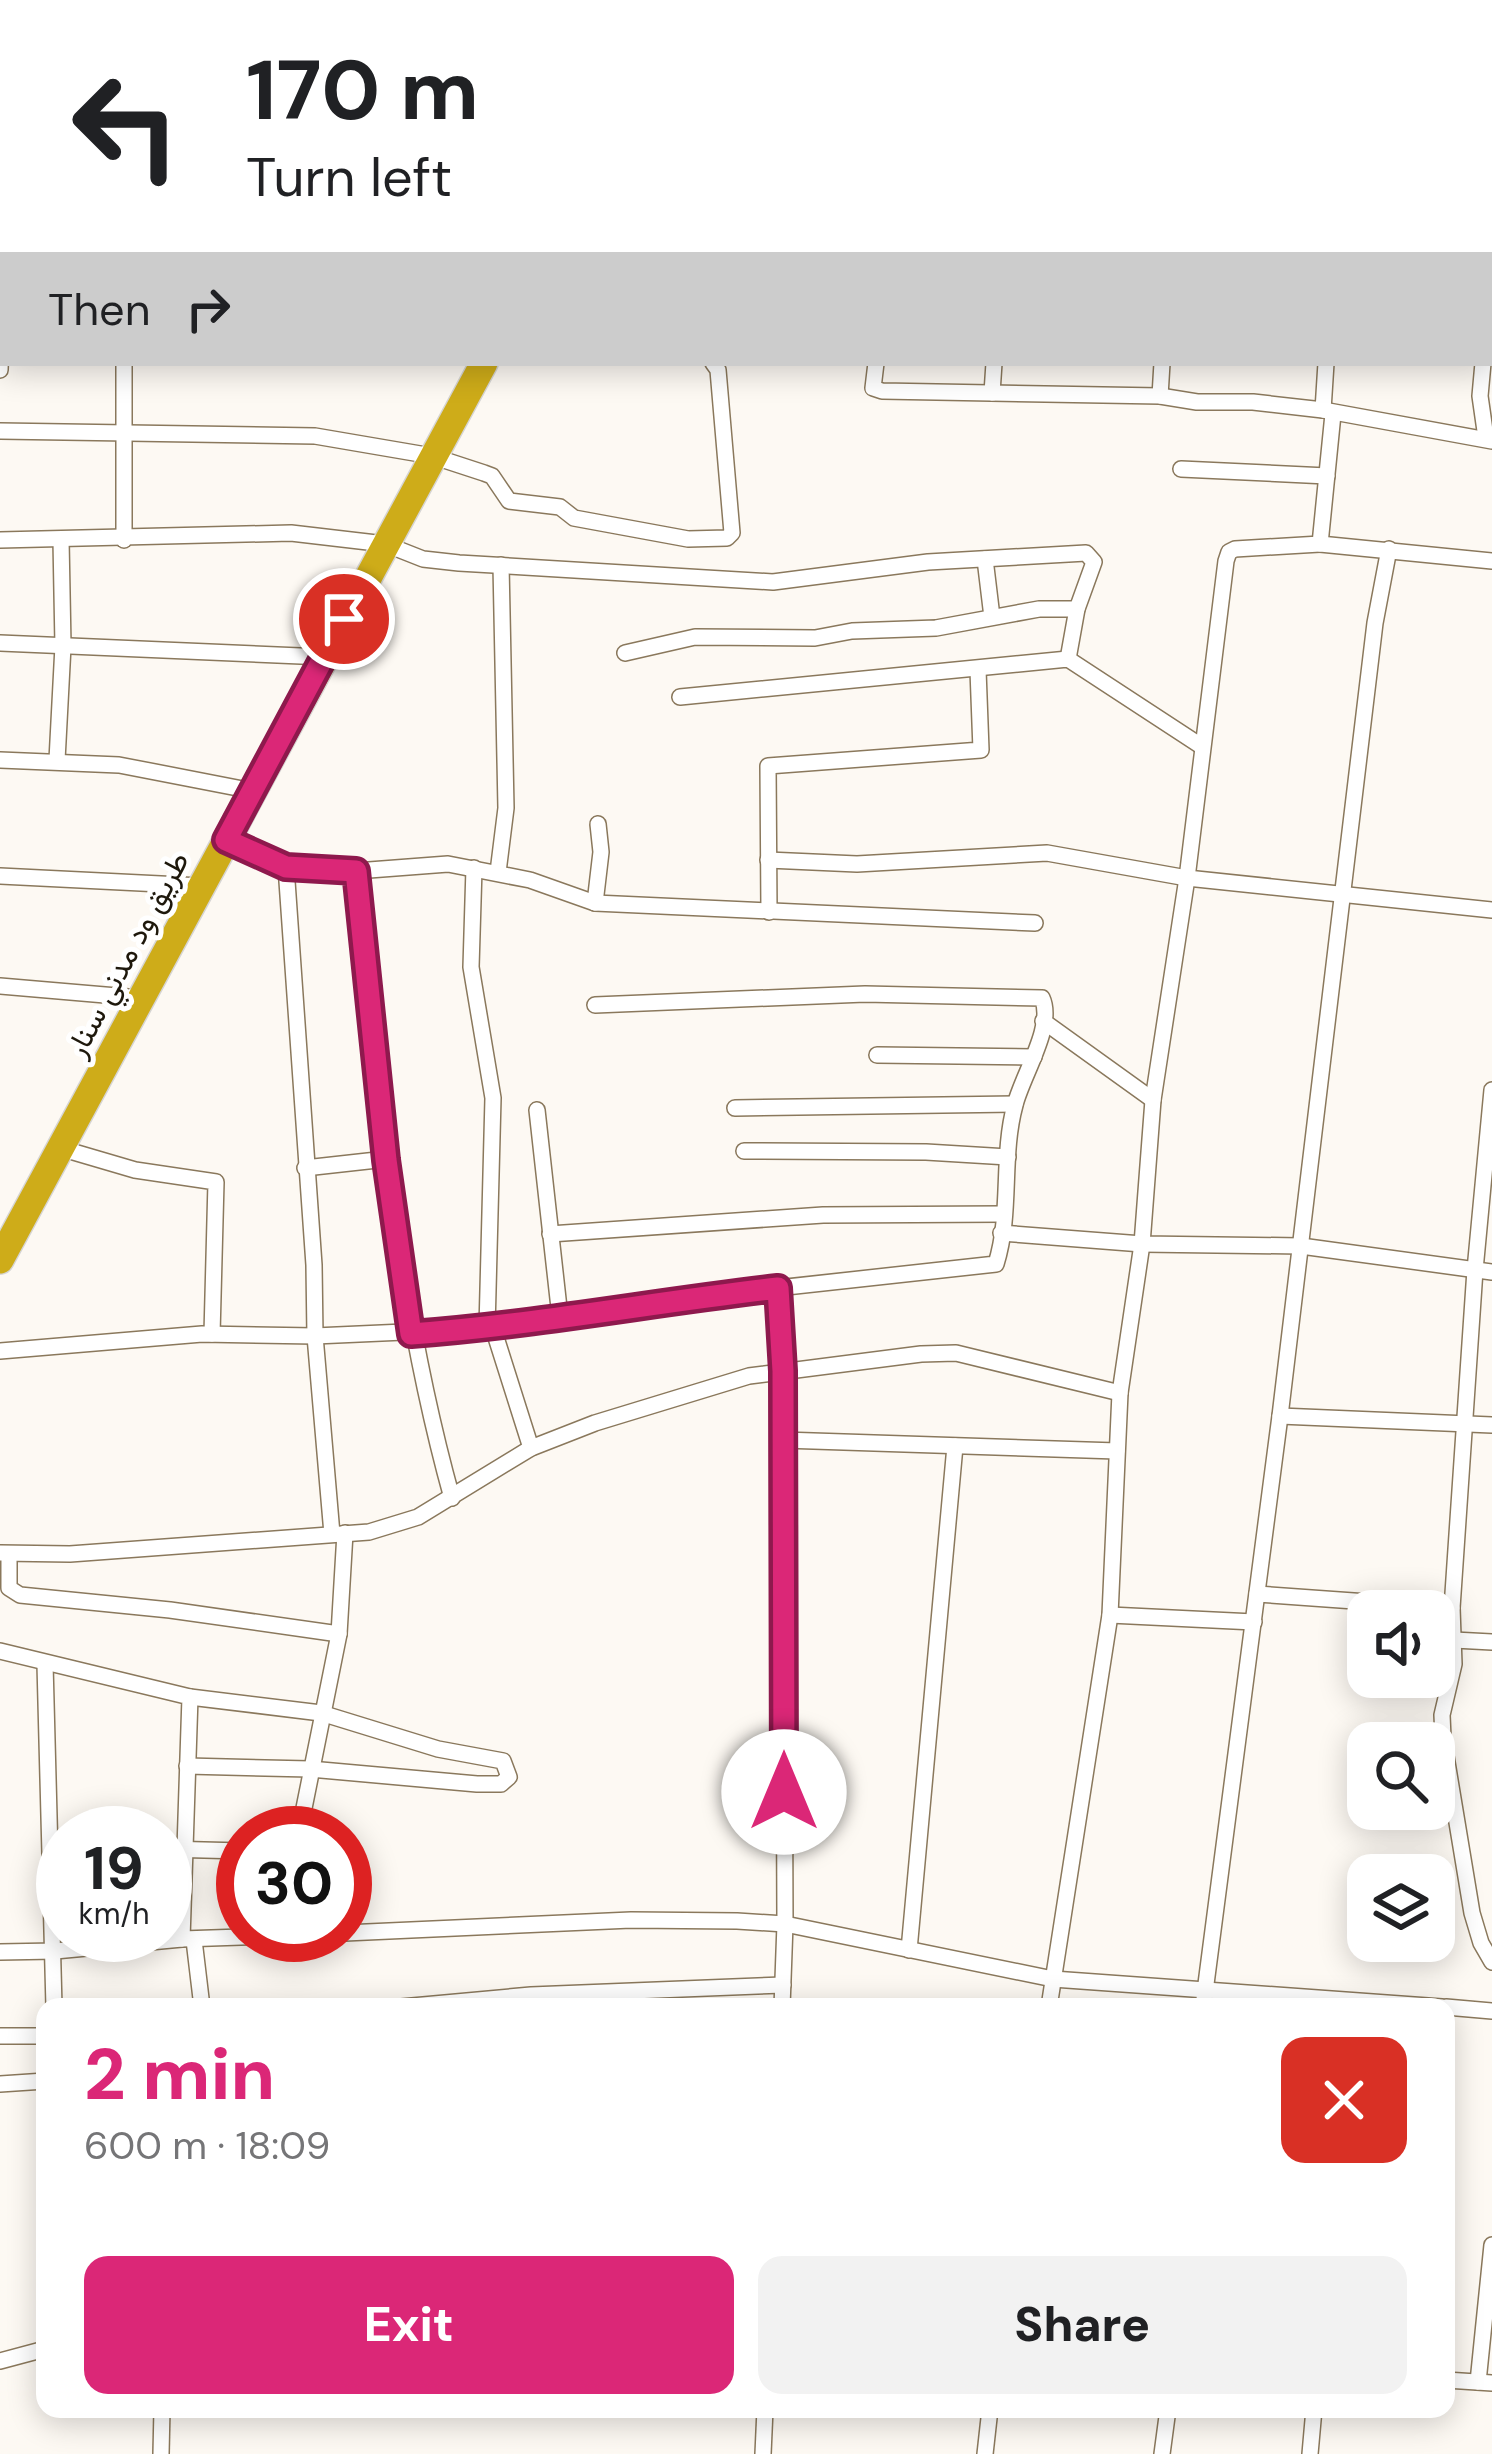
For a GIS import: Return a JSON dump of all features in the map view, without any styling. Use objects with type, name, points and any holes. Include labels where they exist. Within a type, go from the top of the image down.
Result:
[{"type":"highway","name":"طريق ود مدني سنار","points":[[0,1260],[482,366]]},
{"type":"street","points":[[124,366],[124,539]]},
{"type":"street","points":[[0,431],[315,436],[432,456],[492,476],[504,498],[560,507],[574,518],[688,538],[731,538],[715,366]]},
{"type":"street","points":[[876,366],[873,388],[882,391],[1253,402],[1489,440],[1480,409],[1483,366]]},
{"type":"street","points":[[992,393],[994,366]]},
{"type":"street","points":[[1160,396],[1162,366]]},
{"type":"street","points":[[1321,544],[1327,476],[1326,366]]},
{"type":"street","points":[[1181,469],[1327,476]]},
{"type":"street","points":[[0,540],[291,533],[386,544],[423,559],[773,582],[1085,553],[1094,562],[1077,609],[1068,659]]},
{"type":"street","points":[[57,760],[61,540]]},
{"type":"street","points":[[1050,1998],[1110,1615],[1120,1393],[1142,1244],[1153,1100],[1228,552],[1321,544],[1492,561]]},
{"type":"street","points":[[372,1932],[631,1920],[785,1924],[1053,1979],[1204,1998],[1388,549]]},
{"type":"street","points":[[985,559],[992,617]]},
{"type":"street","points":[[498,872],[506,808],[502,565]]},
{"type":"street","points":[[625,652],[695,638],[782,640],[936,628],[1039,609],[1077,609]]},
{"type":"street","points":[[0,644],[324,656]]},
{"type":"street","points":[[680,697],[1068,659],[1201,746]]},
{"type":"street","points":[[769,912],[768,766],[981,750],[978,670]]},
{"type":"street","points":[[0,760],[119,765],[253,791]]},
{"type":"street","points":[[595,903],[601,852],[598,824]]},
{"type":"street","points":[[226,840],[286,867],[356,871],[431,864],[475,868],[595,903],[1035,923]]},
{"type":"street","points":[[768,860],[857,864],[1047,854],[1343,898],[1492,910]]},
{"type":"street","points":[[286,867],[315,1336],[338,1534],[338,1634],[304,1806]]},
{"type":"street","points":[[475,868],[471,967],[493,1098],[490,1328],[531,1448]]},
{"type":"street","points":[[356,871],[386,1160],[411,1334],[452,1498]]},
{"type":"street","points":[[0,875],[201,886]]},
{"type":"street","points":[[0,986],[140,998]]},
{"type":"street","points":[[0,1351],[212,1334],[411,1334],[490,1328],[996,1264],[1015,1104],[1034,1057],[1045,1003],[1033,996],[865,994],[595,1005]]},
{"type":"street","points":[[1043,1021],[1153,1100]]},
{"type":"street","points":[[877,1055],[1034,1057]]},
{"type":"street","points":[[1453,1590],[1464,1423],[1483,1271],[1492,1090]]},
{"type":"street","points":[[735,1108],[1015,1104]]},
{"type":"street","points":[[537,1110],[560,1317]]},
{"type":"street","points":[[60,1148],[136,1170],[216,1182],[212,1334]]},
{"type":"street","points":[[744,1151],[1008,1157]]},
{"type":"street","points":[[305,1168],[386,1160]]},
{"type":"street","points":[[550,1234],[823,1215],[1003,1214]]},
{"type":"street","points":[[1001,1233],[1142,1244],[1301,1246],[1483,1271]]},
{"type":"street","points":[[778,1288],[783,1371],[782,1998]]},
{"type":"street","points":[[338,1634],[20,1595],[9,1588],[5,1554],[70,1554],[395,1526],[452,1498],[531,1448],[721,1382],[783,1371],[956,1353],[1120,1393]]},
{"type":"street","points":[[1280,1416],[1492,1425]]},
{"type":"street","points":[[783,1440],[1117,1451]]},
{"type":"street","points":[[909,1950],[955,1446]]},
{"type":"street","points":[[1257,1594],[1347,1600]]},
{"type":"street","points":[[1110,1615],[1254,1622]]},
{"type":"street","points":[[1455,1640],[1492,1642]]},
{"type":"street","points":[[0,1651],[190,1696],[321,1713],[438,1749],[503,1761],[509,1778],[501,1784],[477,1784],[310,1769],[187,1766]]},
{"type":"street","points":[[45,1664],[54,1806]]},
{"type":"street","points":[[186,1806],[190,1696]]},
{"type":"street","points":[[1446,1698],[1443,1738],[1472,1913],[1480,1943],[1492,1962]]},
{"type":"street","points":[[0,1952],[36,1951]]},
{"type":"street","points":[[192,1959],[200,1998]]},
{"type":"street","points":[[54,1998],[55,1962]]},
{"type":"street","points":[[498,1998],[783,1984]]},
{"type":"street","points":[[1455,2008],[1492,2011]]},
{"type":"street","points":[[0,2036],[36,2036]]},
{"type":"street","points":[[0,2084],[36,2082]]},
{"type":"street","points":[[1455,2380],[1485,2382],[1492,2246]]},
{"type":"street","points":[[0,2361],[36,2351]]},
{"type":"street","points":[[161,2454],[162,2418]]},
{"type":"street","points":[[763,2454],[765,2418]]},
{"type":"street","points":[[985,2454],[989,2418]]},
{"type":"street","points":[[1162,2454],[1167,2418]]},
{"type":"street","points":[[1310,2454],[1313,2418]]},
{"type":"route","points":[[344,619],[226,840],[286,867],[356,871],[386,1160],[411,1334],[494,1328],[778,1288],[783,1371],[784,1792]]}]
